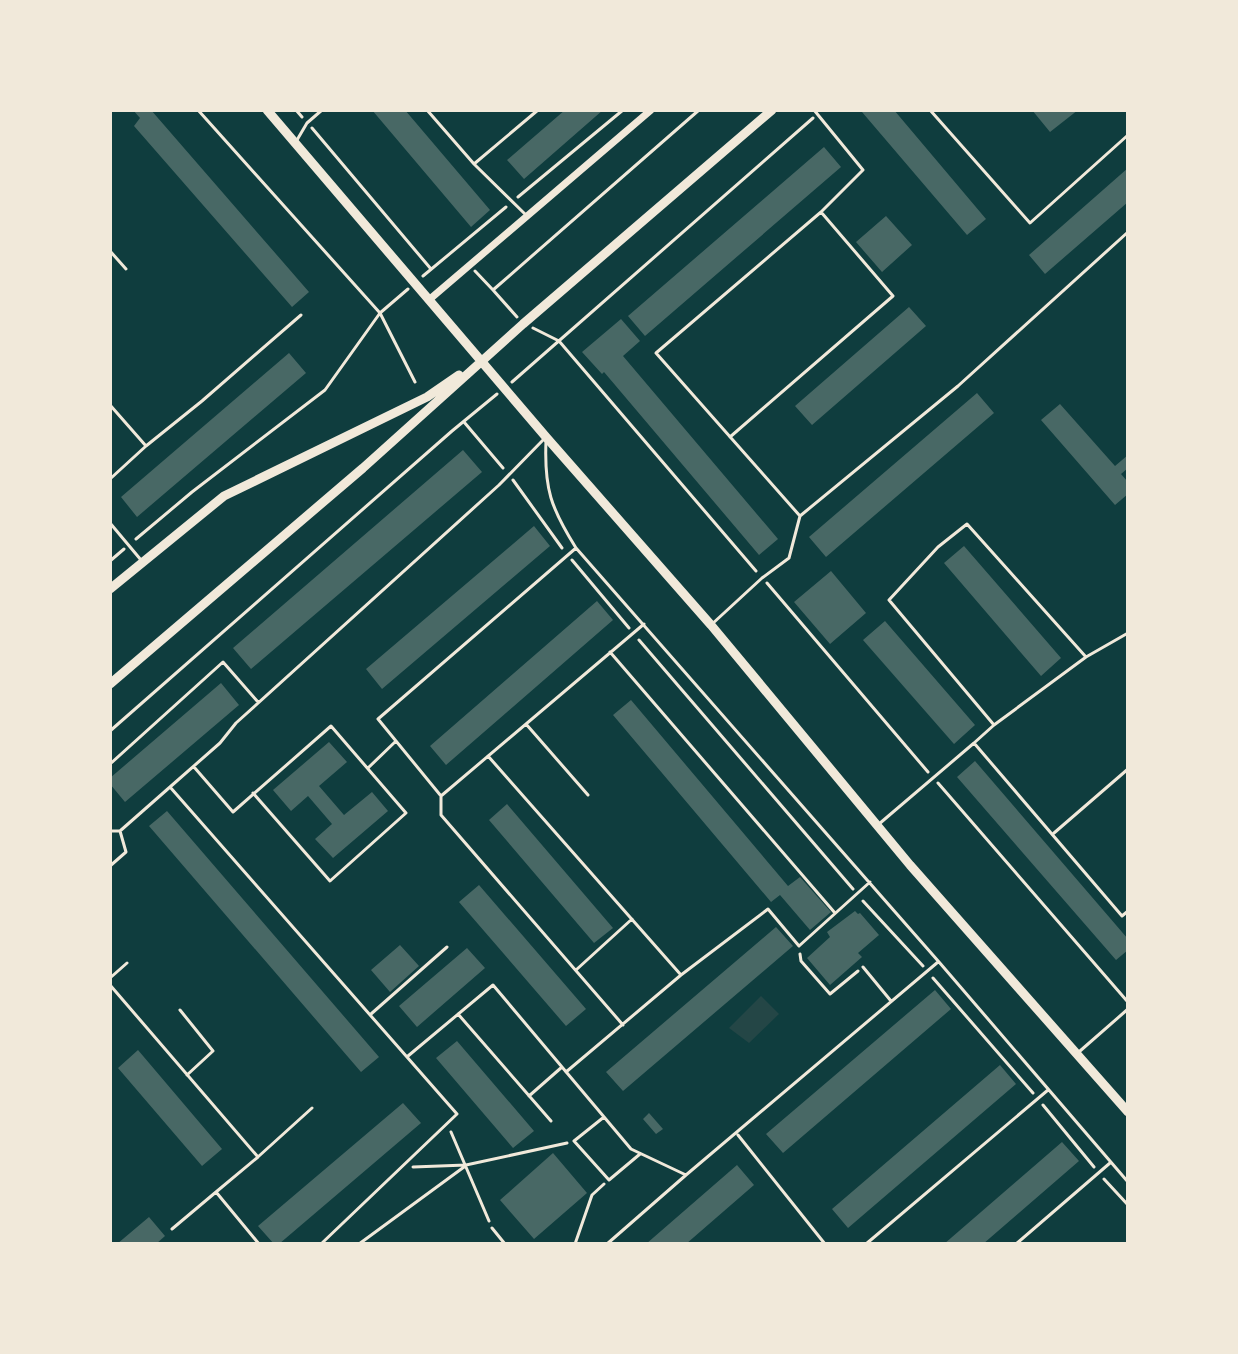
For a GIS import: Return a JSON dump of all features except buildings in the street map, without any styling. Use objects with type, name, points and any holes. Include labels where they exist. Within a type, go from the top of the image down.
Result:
[{"type":"street","points":[[267,110],[711,625],[876,826],[1128,1112]]},
{"type":"street","points":[[430,299],[651,110]]},
{"type":"street","points":[[110,684],[772,110]]},
{"type":"street","points":[[110,589],[224,496],[427,397],[482,360]]},
{"type":"lane","points":[[295,143],[307,123],[322,110]]},
{"type":"lane","points":[[474,164],[538,110]]},
{"type":"lane","points":[[930,110],[1030,223],[1128,135]]},
{"type":"lane","points":[[430,111],[474,164],[527,216]]},
{"type":"lane","points":[[800,516],[656,353],[821,212],[863,170],[816,112]]},
{"type":"lane","points":[[730,437],[893,296],[821,212]]},
{"type":"lane","points":[[711,625],[762,578],[789,558],[800,516],[958,386],[1128,232]]},
{"type":"lane","points":[[110,251],[126,269]]},
{"type":"lane","points":[[110,479],[301,315]]},
{"type":"lane","points":[[110,405],[146,446]]},
{"type":"lane","points":[[110,831],[120,831],[194,767],[259,703],[499,485],[546,437]]},
{"type":"lane","points":[[546,437],[545,474],[555,514],[576,548],[870,882],[1128,1182]]},
{"type":"lane","points":[[110,523],[142,561]]},
{"type":"lane","points":[[994,725],[889,600],[938,547],[967,524],[1086,657]]},
{"type":"lane","points":[[576,548],[378,719],[441,796],[441,815],[623,1025]]},
{"type":"lane","points":[[441,796],[644,624]]},
{"type":"lane","points":[[876,826],[994,725],[1086,657],[1128,633]]},
{"type":"lane","points":[[610,652],[835,913]]},
{"type":"lane","points":[[110,764],[223,662],[259,703]]},
{"type":"lane","points":[[526,724],[588,795]]},
{"type":"lane","points":[[194,767],[233,812],[253,793],[331,726],[406,813],[330,881],[253,793]]},
{"type":"lane","points":[[368,768],[396,741]]},
{"type":"lane","points":[[974,743],[1128,923]]},
{"type":"lane","points":[[488,756],[681,975]]},
{"type":"lane","points":[[1054,833],[1128,769]]},
{"type":"lane","points":[[170,787],[457,1114],[321,1244]]},
{"type":"lane","points":[[110,866],[126,852],[120,831]]},
{"type":"lane","points":[[566,1072],[681,975],[768,909],[799,946],[870,882]]},
{"type":"lane","points":[[1122,916],[1128,911]]},
{"type":"lane","points":[[575,970],[632,919]]},
{"type":"lane","points":[[371,1014],[447,947]]},
{"type":"lane","points":[[607,1244],[939,962]]},
{"type":"lane","points":[[110,978],[127,963]]},
{"type":"lane","points":[[863,967],[891,1001]]},
{"type":"lane","points":[[110,985],[258,1157]]},
{"type":"lane","points":[[408,1056],[493,985],[631,1149],[686,1175]]},
{"type":"lane","points":[[1077,1053],[1128,1009]]},
{"type":"lane","points":[[180,1010],[213,1051],[187,1075]]},
{"type":"lane","points":[[458,1014],[551,1121]]},
{"type":"lane","points":[[529,1096],[562,1067]]},
{"type":"lane","points":[[866,1244],[1048,1090]]},
{"type":"lane","points":[[172,1229],[312,1108]]},
{"type":"lane","points":[[604,1117],[574,1141],[609,1180],[640,1154]]},
{"type":"lane","points":[[737,1133],[825,1244]]},
{"type":"lane","points":[[1016,1244],[1111,1162]]},
{"type":"lane","points":[[216,1192],[259,1244]]},
{"type":"lane","points":[[492,1228],[505,1244]]},
{"type":"path","points":[[198,110],[380,313],[415,382]]},
{"type":"path","points":[[296,110],[431,269],[623,110]]},
{"type":"path","points":[[470,265],[493,290],[699,110]]},
{"type":"path","points":[[816,112],[559,341],[1128,1002]]},
{"type":"path","points":[[110,561],[192,492],[325,390],[380,313]]},
{"type":"path","points":[[110,731],[464,422],[508,474],[568,556],[1128,1205]]},
{"type":"path","points":[[799,946],[801,961],[830,994],[863,967]]},
{"type":"path","points":[[448,1123],[492,1228]]},
{"type":"path","points":[[401,1167],[466,1165],[574,1141]]},
{"type":"path","points":[[359,1244],[466,1165]]},
{"type":"path","points":[[575,1244],[592,1195],[609,1180]]},
{"type":"shaded area","points":[[761,996],[779,1014],[749,1043],[729,1028]]}]
